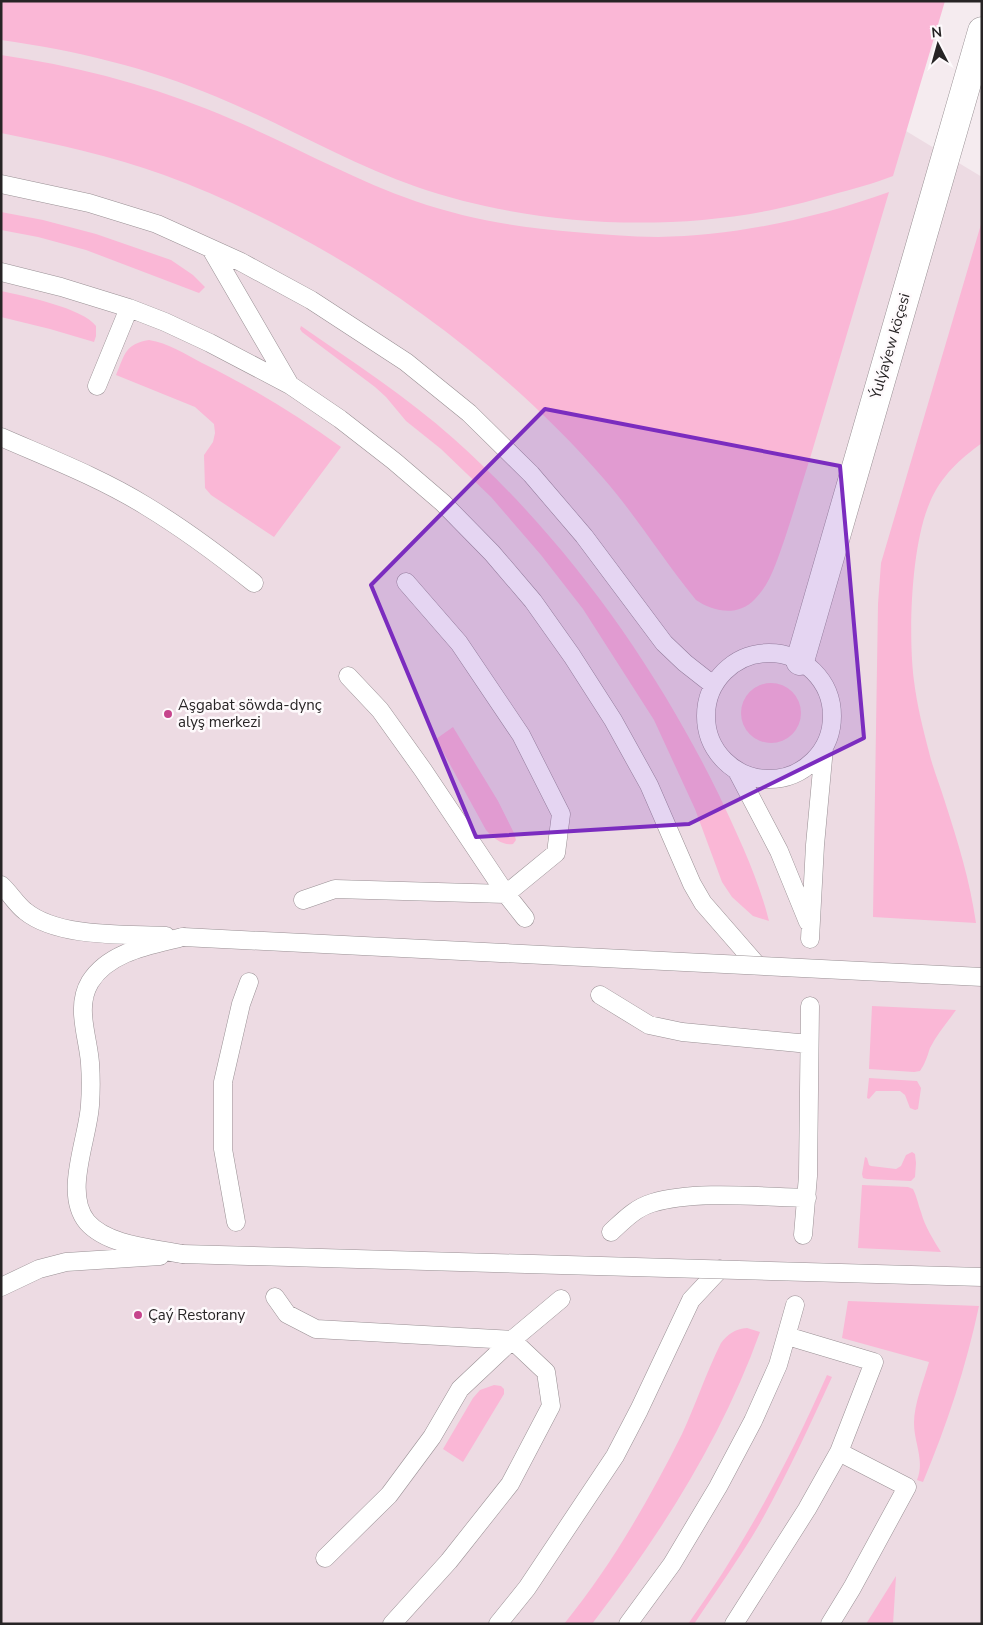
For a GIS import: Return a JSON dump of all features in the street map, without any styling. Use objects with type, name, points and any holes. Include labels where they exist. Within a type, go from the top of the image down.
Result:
[{"type":"street","name":"Ýulýaýew köçesi","points":[[800,661],[982,31]]},
{"type":"lane","points":[[1,184],[89,203],[157,224],[241,262],[311,300],[406,362],[469,413],[531,474],[584,536],[664,643],[685,663],[713,685]]},
{"type":"lane","points":[[211,249],[290,385]]},
{"type":"lane","points":[[1,272],[62,287],[129,308],[210,343],[290,385],[340,419],[366,438],[443,503],[492,553],[533,601],[572,656],[613,720],[649,785],[692,884],[703,903],[757,965]]},
{"type":"lane","points":[[97,386],[129,308]]},
{"type":"lane","points":[[1,436],[70,467],[144,505],[208,546],[254,583]]},
{"type":"lane","points":[[303,900],[335,889],[506,894],[556,853],[560,814],[521,735],[459,644],[406,582]]},
{"type":"lane","points":[[768,653],[784,655],[800,661],[813,671],[824,684],[830,699],[832,715],[830,732],[824,747],[814,761],[801,770],[785,777],[769,779],[752,777],[737,771],[724,761],[714,748],[707,733],[705,716],[707,700],[713,685],[723,672],[736,662],[752,655],[768,653]]},
{"type":"lane","points":[[348,676],[380,710],[423,770],[506,894],[525,918]]},
{"type":"lane","points":[[737,771],[779,851],[810,934],[815,845],[824,747]]},
{"type":"lane","points":[[1,886],[25,911],[47,923],[70,930],[982,977]]},
{"type":"lane","points":[[182,1254],[120,1242],[98,1232],[87,1221],[80,1210],[77,1182],[78,1169],[88,1128],[90,1106],[90,1063],[83,1006],[90,982],[100,970],[114,959],[129,952],[184,937]]},
{"type":"lane","points":[[236,1222],[224,1149],[223,1082],[241,1004],[249,982]]},
{"type":"lane","points":[[600,995],[648,1025],[682,1032],[809,1044]]},
{"type":"lane","points":[[803,1235],[806,1198],[810,1006]]},
{"type":"lane","points":[[611,1232],[632,1213],[651,1203],[694,1196],[806,1198]]},
{"type":"lane","points":[[1,1287],[39,1269],[66,1262],[182,1254],[982,1277]]},
{"type":"lane","points":[[498,1624],[527,1588],[615,1456],[691,1300],[720,1269]]},
{"type":"lane","points":[[275,1297],[287,1314],[316,1329],[512,1340],[546,1372],[551,1406],[510,1484],[449,1561],[392,1624]]},
{"type":"lane","points":[[325,1558],[389,1495],[432,1437],[460,1389],[512,1340],[561,1299]]},
{"type":"lane","points":[[628,1624],[672,1564],[718,1487],[753,1421],[778,1366],[795,1305]]},
{"type":"lane","points":[[734,1624],[807,1509],[839,1452],[874,1362],[787,1336]]},
{"type":"lane","points":[[830,1624],[857,1580],[908,1487],[839,1452]]},
{"type":"highlighted area","points":[[545,409],[840,466],[864,738],[689,824],[476,837],[371,585]]},
{"type":"shaded area","points":[[1,1],[945,1],[893,176],[878,182],[776,209],[732,217],[641,223],[549,217],[504,210],[460,200],[417,187],[366,167],[242,108],[165,77],[111,61],[1,40]]},
{"type":"shaded area","points":[[1,14],[878,114],[982,177],[982,1624],[1,1624]]},
{"type":"shaded area","points":[[1,55],[54,64],[106,76],[157,91],[233,120],[363,180],[415,201],[474,218],[514,225],[626,236],[687,236],[775,224],[833,210],[889,192],[788,528],[773,571],[761,593],[748,605],[726,611],[718,610],[696,600],[604,479],[559,431],[511,385],[458,341],[403,300],[345,263],[286,229],[225,200],[164,175],[104,156],[1,133]]},
{"type":"shaded area","points":[[1,212],[43,220],[96,234],[171,260],[193,275],[205,287],[199,293],[86,250],[38,237],[1,230]]},
{"type":"shaded area","points":[[982,221],[982,443],[966,455],[945,476],[930,502],[924,520],[915,565],[911,615],[912,662],[918,708],[931,758],[963,862],[976,923],[873,917],[878,604],[881,563]]},
{"type":"shaded area","points":[[1,291],[66,308],[79,314],[96,326],[94,342],[1,317]]},
{"type":"shaded area","points":[[301,326],[399,394],[454,439],[533,517],[569,560],[636,650],[666,697],[719,795],[747,857],[769,921],[753,916],[732,897],[722,882],[695,809],[654,720],[583,609],[541,555],[491,497],[441,449],[406,421],[375,387],[302,332]]},
{"type":"shaded area","points":[[149,340],[176,349],[256,392],[341,447],[274,537],[211,495],[205,488],[204,455],[213,442],[214,424],[195,407],[116,375],[130,347]]},
{"type":"shaded area","points":[[771,683],[787,688],[792,692],[796,697],[801,713],[796,729],[792,734],[787,738],[771,743],[755,738],[750,734],[746,729],[741,713],[746,697],[750,692],[755,688]]},
{"type":"shaded area","points":[[453,727],[498,801],[514,833],[516,840],[513,844],[498,841],[486,830],[436,739]]},
{"type":"shaded area","points":[[872,1006],[956,1010],[930,1048],[920,1071],[914,1072],[869,1069]]},
{"type":"shaded area","points":[[869,1078],[917,1081],[921,1088],[918,1109],[910,1108],[905,1095],[900,1091],[876,1091],[869,1099],[867,1098]]},
{"type":"shaded area","points":[[912,1152],[915,1154],[916,1163],[915,1177],[911,1181],[863,1178],[865,1157],[871,1166],[896,1169],[901,1166],[906,1155]]},
{"type":"shaded area","points":[[862,1185],[908,1187],[913,1189],[925,1223],[941,1252],[858,1248]]},
{"type":"shaded area","points":[[848,1301],[979,1306],[955,1395],[923,1482],[917,1480],[920,1458],[914,1430],[914,1416],[929,1362],[842,1338]]},
{"type":"shaded area","points":[[747,1328],[760,1332],[745,1371],[708,1448],[665,1520],[642,1556],[592,1624],[564,1624],[598,1579],[656,1483],[682,1434],[721,1343],[732,1332]]},
{"type":"shaded area","points":[[827,1375],[832,1377],[788,1470],[759,1525],[694,1624],[688,1624],[728,1564],[764,1503]]},
{"type":"shaded area","points":[[494,1385],[501,1386],[504,1389],[504,1394],[463,1462],[443,1449],[473,1398],[480,1390]]},
{"type":"shaded area","points":[[896,1576],[893,1624],[866,1624]]},
{"type":"place","name":"Aşgabat söwda-dynç alyş merkezi","points":[[168,714]]},
{"type":"place","name":"Çaý Restorany","points":[[138,1315]]}]
